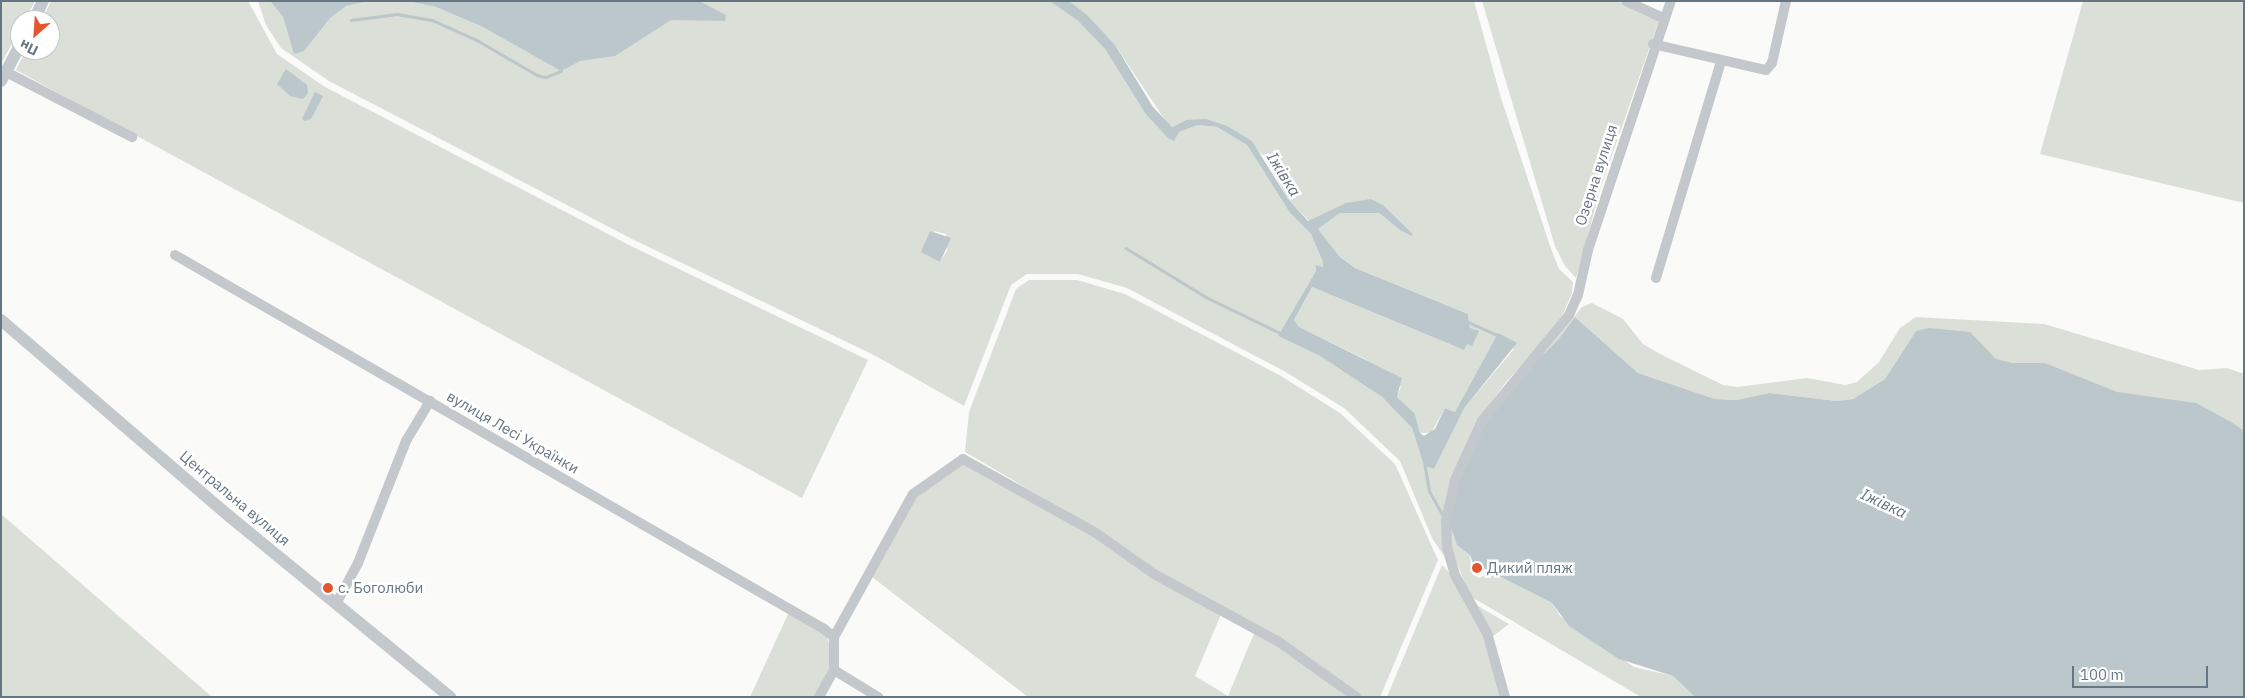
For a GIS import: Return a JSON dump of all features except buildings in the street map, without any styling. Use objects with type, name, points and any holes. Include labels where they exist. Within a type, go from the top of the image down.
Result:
[{"type":"street","points":[[1626,1],[1663,18]]},
{"type":"street","name":"Озерна вулиця","points":[[1504,697],[1487,633],[1455,575],[1447,546],[1446,521],[1455,480],[1482,421],[1569,315],[1654,44],[1671,1]]},
{"type":"street","points":[[1654,44],[1760,71],[1771,67],[1786,1]]},
{"type":"street","points":[[13,60],[4,76],[132,138]]},
{"type":"street","points":[[1656,278],[1721,61]]},
{"type":"street","name":"вулиця Лесі Українки","points":[[175,255],[430,401],[834,637]]},
{"type":"street","name":"Центральна вулиця","points":[[1,320],[336,604],[450,697]]},
{"type":"street","points":[[336,604],[358,563],[406,441],[430,401]]},
{"type":"street","points":[[819,697],[834,670],[834,637],[913,494],[931,484],[958,460],[972,461],[1096,533],[1154,574],[1279,642],[1356,697]]},
{"type":"street","points":[[834,670],[878,697]]},
{"type":"shaded area","points":[[1,1],[35,1],[30,10],[10,10],[10,47],[1,64]]},
{"type":"shaded area","points":[[51,1],[248,1],[277,54],[325,87],[631,246],[868,360],[802,498],[16,70],[21,60],[60,60],[60,10],[47,10]]},
{"type":"shaded area","points":[[258,1],[270,1],[283,17],[294,53],[316,12],[369,1],[407,1],[436,7],[483,27],[569,1],[1052,2],[1078,21],[1105,49],[1145,113],[1179,132],[1198,125],[1217,127],[1247,145],[1290,213],[1311,234],[1323,262],[1323,267],[1315,266],[1316,271],[1278,336],[1320,356],[1382,397],[1412,428],[1424,466],[1434,469],[1465,407],[1514,349],[1498,333],[1455,412],[1445,408],[1431,433],[1420,433],[1415,414],[1397,397],[1401,387],[1365,359],[1299,327],[1294,320],[1312,287],[1464,350],[1470,328],[1468,314],[1355,268],[1340,257],[1318,229],[1340,213],[1379,213],[1400,230],[1412,233],[1384,206],[1332,210],[1309,221],[1288,199],[1264,156],[1227,126],[1186,120],[1172,127],[1167,123],[1115,45],[1069,1],[1474,1],[1501,98],[1551,249],[1559,269],[1573,282],[1572,293],[1563,314],[1537,349],[1506,382],[1479,419],[1451,479],[1448,562],[1432,538],[1400,461],[1344,408],[1284,371],[1127,288],[1078,274],[1027,274],[1011,285],[964,406],[874,355],[634,240],[329,81],[281,48],[266,25]],"holes":[[[934,231],[946,234],[947,251],[940,262]]]},
{"type":"shaded area","points":[[1482,1],[1617,1],[1659,20],[1600,190],[1576,278],[1565,266],[1555,246]]},
{"type":"shaded area","points":[[2083,1],[2244,1],[2244,203],[2040,154]]},
{"type":"shaded area","points":[[1029,280],[1077,280],[1125,294],[1281,376],[1340,413],[1395,464],[1438,560],[1380,697],[1361,697],[1281,639],[1156,571],[1098,530],[965,452],[969,412],[1016,289]]},
{"type":"shaded area","points":[[1592,303],[1623,319],[1643,344],[1660,354],[1723,385],[1738,387],[1807,378],[1845,385],[1857,382],[1879,362],[1900,328],[1916,317],[2044,324],[2199,370],[2227,368],[2244,374],[2244,467],[1916,331],[1885,379],[1853,399],[1837,401],[1769,393],[1737,400],[1715,399],[1638,373],[1575,317],[1458,481],[1543,355],[1582,307]]},
{"type":"shaded area","points":[[959,463],[971,464],[1222,612],[1195,676],[1228,696],[1255,631],[1351,697],[1028,697],[872,577],[915,497]]},
{"type":"shaded area","points":[[1,514],[212,697],[1,697]]},
{"type":"shaded area","points":[[1449,522],[1457,544],[1470,555],[1472,574],[1479,578],[1491,572],[1552,603],[1560,616],[1634,667],[1673,676],[1695,697],[1641,697],[1470,596],[1450,546]]},
{"type":"shaded area","points":[[1442,565],[1453,576],[1475,612],[1502,697],[1387,697]]},
{"type":"shaded area","points":[[1478,606],[1509,624],[1492,637]]},
{"type":"shaded area","points":[[789,612],[826,635],[832,650],[829,671],[816,697],[750,697]]},
{"type":"water","points":[[270,1],[369,1],[346,6],[330,18],[304,51],[294,54],[283,17]]},
{"type":"water","points":[[407,1],[699,1],[726,15],[725,21],[671,20],[615,56],[580,61],[561,71],[483,27],[436,7]]},
{"type":"water","points":[[1050,1],[1069,1],[1087,15],[1115,45],[1153,107],[1172,127],[1186,120],[1206,119],[1227,126],[1252,141],[1288,199],[1308,221],[1346,203],[1371,199],[1384,206],[1412,233],[1412,236],[1400,230],[1379,213],[1340,213],[1318,229],[1340,257],[1355,268],[1468,314],[1470,328],[1479,331],[1472,346],[1467,344],[1464,350],[1312,287],[1294,320],[1299,327],[1402,378],[1397,397],[1415,414],[1420,433],[1424,436],[1435,429],[1445,408],[1455,412],[1498,333],[1517,343],[1465,407],[1434,469],[1424,466],[1412,428],[1382,397],[1320,356],[1278,336],[1316,271],[1315,265],[1323,267],[1323,262],[1311,234],[1290,213],[1247,145],[1217,127],[1198,125],[1179,132],[1174,141],[1168,138],[1145,113],[1105,49],[1078,21]]},
{"type":"water","points":[[286,69],[307,85],[308,93],[303,99],[290,96],[277,84]]},
{"type":"water","points":[[315,92],[323,96],[311,119],[305,121],[302,119]]},
{"type":"water","points":[[930,231],[951,238],[940,262],[921,252]]},
{"type":"water","points":[[1575,317],[1638,373],[1715,399],[1737,400],[1769,393],[1837,401],[1853,399],[1885,379],[1916,331],[1929,328],[1970,332],[1996,359],[2012,363],[2045,363],[2117,392],[2196,403],[2231,422],[2244,431],[2244,697],[1695,697],[1673,676],[1619,659],[1569,626],[1552,603],[1473,563],[1470,555],[1457,545],[1449,522],[1458,481],[1485,423],[1511,386],[1558,340]]},
{"type":"waterway","points":[[351,20],[397,14],[432,20],[477,40],[537,75],[546,77],[561,71]]},
{"type":"waterway","points":[[1126,248],[1206,297],[1280,333]]},
{"type":"waterway","name":"Іжівка","points":[[1468,322],[1500,336]]},
{"type":"waterway","points":[[1425,465],[1430,492],[1443,515]]},
{"type":"place","name":"Дикий пляж","points":[[1477,568]]},
{"type":"place","name":"с. Боголюби","points":[[328,588]]}]
